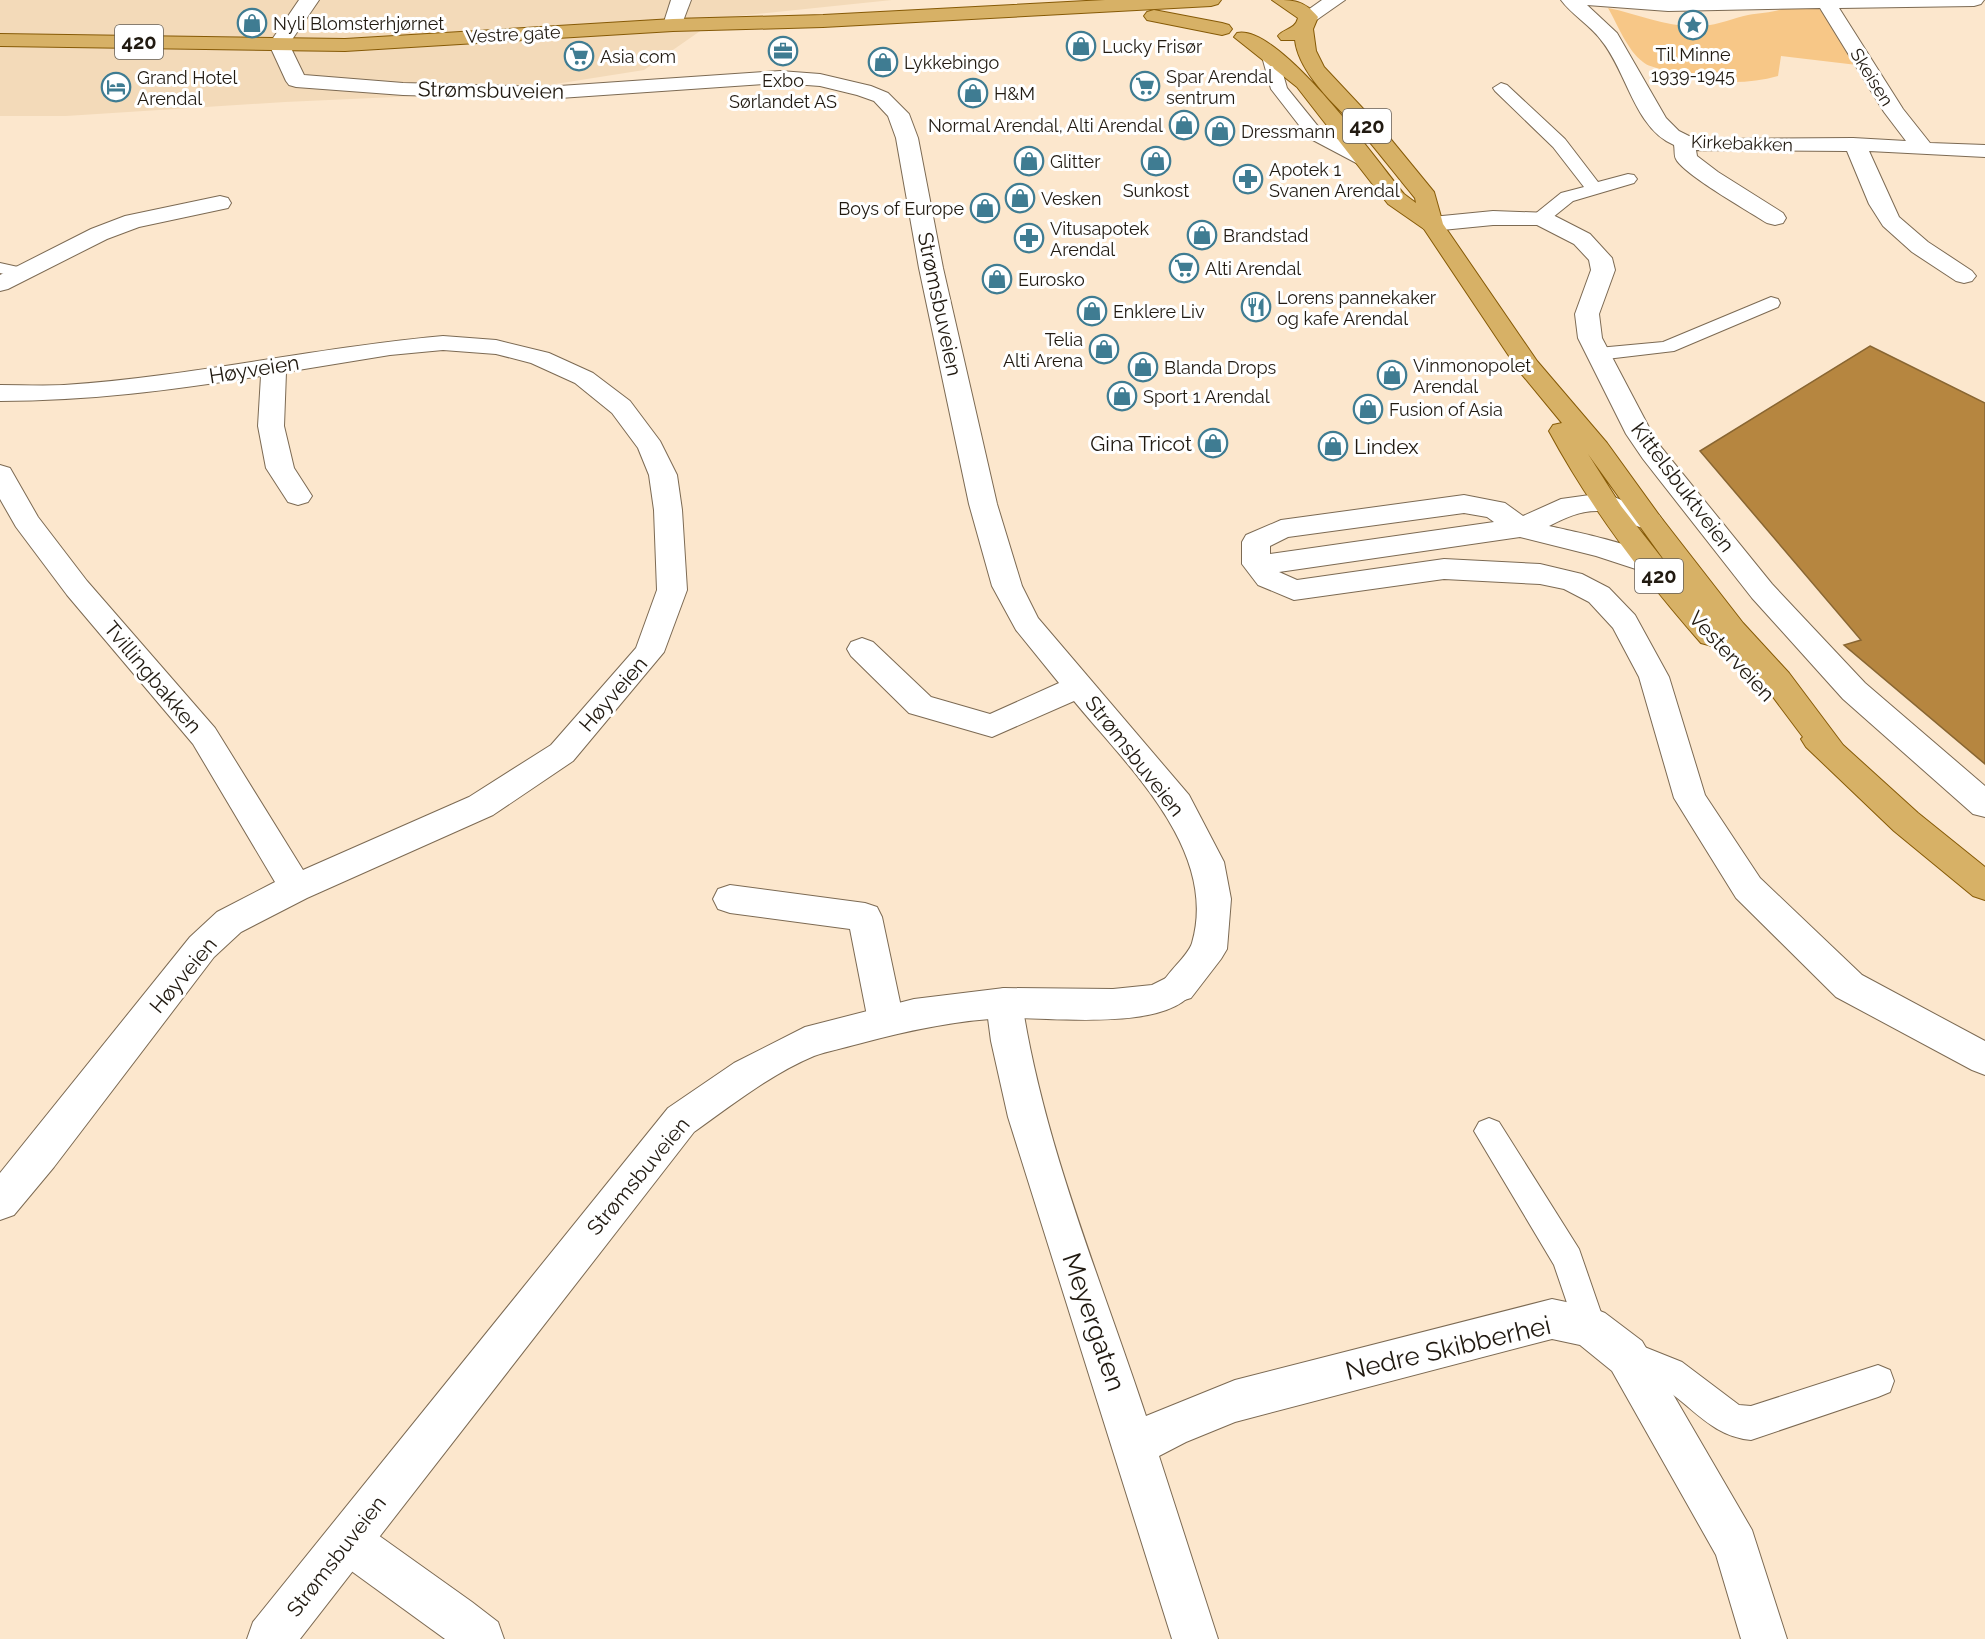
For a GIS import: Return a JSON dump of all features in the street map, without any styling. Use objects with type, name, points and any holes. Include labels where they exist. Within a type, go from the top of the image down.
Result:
[{"type":"main road","name":"Vestre gate","points":[[0,40],[345,45],[673,25],[1027,12],[1211,0]]},
{"type":"main road","points":[[1222,29],[1212,15],[1214,9],[1230,0]]},
{"type":"main road","points":[[1282,0],[1295,5],[1305,23]]},
{"type":"main road","name":"Vestre gate","points":[[1027,12],[1120,11],[1222,29]]},
{"type":"main road","name":"420","points":[[1222,29],[1244,37],[1271,39],[1295,34],[1305,23]]},
{"type":"main road","name":"Vesterveien","points":[[1305,23],[1306,51],[1315,69],[1376,136],[1426,197],[1432,224]]},
{"type":"main road","name":"Vesterveien","points":[[1244,37],[1269,53],[1304,83],[1396,199],[1432,224],[1528,366],[1598,449],[1649,521],[1732,630],[1778,681],[1832,753]]},
{"type":"main road","name":"Vesterveien","points":[[1528,366],[1566,439],[1604,502],[1648,563],[1760,689],[1906,822],[1985,886]]},
{"type":"street","points":[[279,44],[309,0]]},
{"type":"street","points":[[673,25],[681,0]]},
{"type":"street","points":[[1305,23],[1335,0]]},
{"type":"street","name":"Kirkebakken","points":[[1571,0],[1610,37],[1657,121],[1671,136],[1685,142],[1709,145],[1853,144],[1922,147],[1961,152],[1985,151]]},
{"type":"street","points":[[1590,0],[1668,5],[1974,0]]},
{"type":"street","name":"Skeisen","points":[[1826,3],[1894,112],[1922,147]]},
{"type":"street","name":"Strømsbuveien","points":[[270,1639],[681,1119],[747,1074],[805,1043],[886,1021],[914,1014],[1004,1003],[1113,1004],[1159,999],[1178,987],[1209,949],[1214,899],[1207,862],[1177,804],[1026,623],[1007,586],[983,504],[931,268],[907,138],[898,114],[881,97],[864,90],[820,80],[780,77],[545,93],[403,89],[296,81],[279,44]]},
{"type":"street","points":[[1685,142],[1686,158],[1710,177],[1775,218]]},
{"type":"street","points":[[1853,144],[1862,154],[1885,213],[1899,230],[1964,276]]},
{"type":"street","points":[[1961,152],[1985,174]]},
{"type":"street","points":[[0,284],[10,270],[133,221],[220,203]]},
{"type":"street","name":"Kittelsbuktveien","points":[[1432,224],[1493,218],[1540,218],[1582,239],[1600,258],[1603,270],[1587,314],[1590,338],[1652,453],[1762,591],[1854,691],[1985,806]]},
{"type":"street","name":"Høyveien","points":[[0,394],[63,393],[187,380],[390,348],[443,343],[496,347],[540,358],[584,378],[621,407],[651,447],[663,475],[668,510],[672,590],[649,652],[562,753],[481,806],[295,888],[230,922],[202,947],[40,1155],[0,1202]]},
{"type":"street","points":[[273,366],[271,426],[279,468],[298,496]]},
{"type":"street","name":"Tvillingbakken","points":[[0,474],[13,524],[77,588],[204,736],[281,860],[295,888]]},
{"type":"street","points":[[1272,563],[1520,528],[1571,505],[1604,502],[1649,521]]},
{"type":"street","points":[[1648,563],[1604,548],[1520,528],[1495,509],[1464,504],[1281,530],[1256,543],[1256,564],[1268,579],[1294,590],[1444,569],[1540,574],[1572,581],[1599,595],[1625,622],[1654,677],[1690,798],[1748,888],[1850,986],[1985,1059]]},
{"type":"street","points":[[862,650],[920,705],[992,726],[1079,686]]},
{"type":"street","points":[[730,899],[865,917],[886,1021]]},
{"type":"street","name":"Meyergaten","points":[[1004,1003],[1009,1041],[1036,1151],[1135,1445],[1195,1639]]},
{"type":"street","name":"Nedre Skibberhei","points":[[1135,1445],[1173,1425],[1234,1401],[1552,1319],[1590,1327],[1627,1356],[1736,1546],[1764,1639]]},
{"type":"street","points":[[348,1541],[482,1639]]},
{"type":"lane","points":[[1501,88],[1559,143],[1593,187]]},
{"type":"lane","points":[[1540,218],[1567,197],[1593,187],[1628,179]]},
{"type":"lane","points":[[1599,354],[1667,347],[1771,303]]},
{"type":"lane","points":[[1489,1131],[1568,1259],[1590,1327]]},
{"type":"lane","points":[[1627,1356],[1671,1373],[1725,1416],[1740,1424],[1751,1423],[1878,1381]]},
{"type":"shaded area","points":[[0,0],[892,0],[719,18],[644,70],[505,92],[285,102],[66,116],[0,116]]},
{"type":"shaded area","points":[[1789,6],[1808,6],[1825,11],[1857,65],[1781,56],[1778,76],[1734,82],[1689,77],[1651,66],[1637,57],[1608,8],[1667,23],[1703,26]]},
{"type":"shaded area","points":[[1870,346],[1985,403],[1985,764],[1844,645],[1861,640],[1700,451]]},
{"type":"place","name":"Nyli Blomsterhjørnet","points":[[252,23]]},
{"type":"place","name":"Til Minne 1939-1945","points":[[1693,25]]},
{"type":"place","name":"Lucky Frisør","points":[[1081,46]]},
{"type":"place","name":"Exbo Sørlandet AS","points":[[783,51]]},
{"type":"place","name":"Asia com","points":[[579,56]]},
{"type":"place","name":"Lykkebingo","points":[[883,62]]},
{"type":"place","name":"Spar Arendal sentrum","points":[[1145,86]]},
{"type":"place","name":"Grand Hotel Arendal","points":[[116,87]]},
{"type":"place","name":"H&M","points":[[973,93]]},
{"type":"place","name":"Normal Arendal, Alti Arendal","points":[[1184,125]]},
{"type":"place","name":"Dressmann","points":[[1220,131]]},
{"type":"place","name":"Glitter","points":[[1029,161]]},
{"type":"place","name":"Sunkost","points":[[1156,161]]},
{"type":"place","name":"Apotek 1 Svanen Arendal","points":[[1248,179]]},
{"type":"place","name":"Vesken","points":[[1020,198]]},
{"type":"place","name":"Boys of Europe","points":[[985,208]]},
{"type":"place","name":"Brandstad","points":[[1202,235]]},
{"type":"place","name":"Vitusapotek Arendal","points":[[1029,238]]},
{"type":"place","name":"Alti Arendal","points":[[1184,268]]},
{"type":"place","name":"Eurosko","points":[[997,279]]},
{"type":"place","name":"Lorens pannekaker og kafe Arendal","points":[[1256,307]]},
{"type":"place","name":"Enklere Liv","points":[[1092,311]]},
{"type":"place","name":"Telia Alti Arena","points":[[1104,349]]},
{"type":"place","name":"Blanda Drops","points":[[1143,367]]},
{"type":"place","name":"Vinmonopolet Arendal","points":[[1392,375]]},
{"type":"place","name":"Sport 1 Arendal","points":[[1122,396]]},
{"type":"place","name":"Fusion of Asia","points":[[1368,409]]},
{"type":"place","name":"Gina Tricot","points":[[1213,443]]},
{"type":"place","name":"Lindex","points":[[1333,446]]}]
